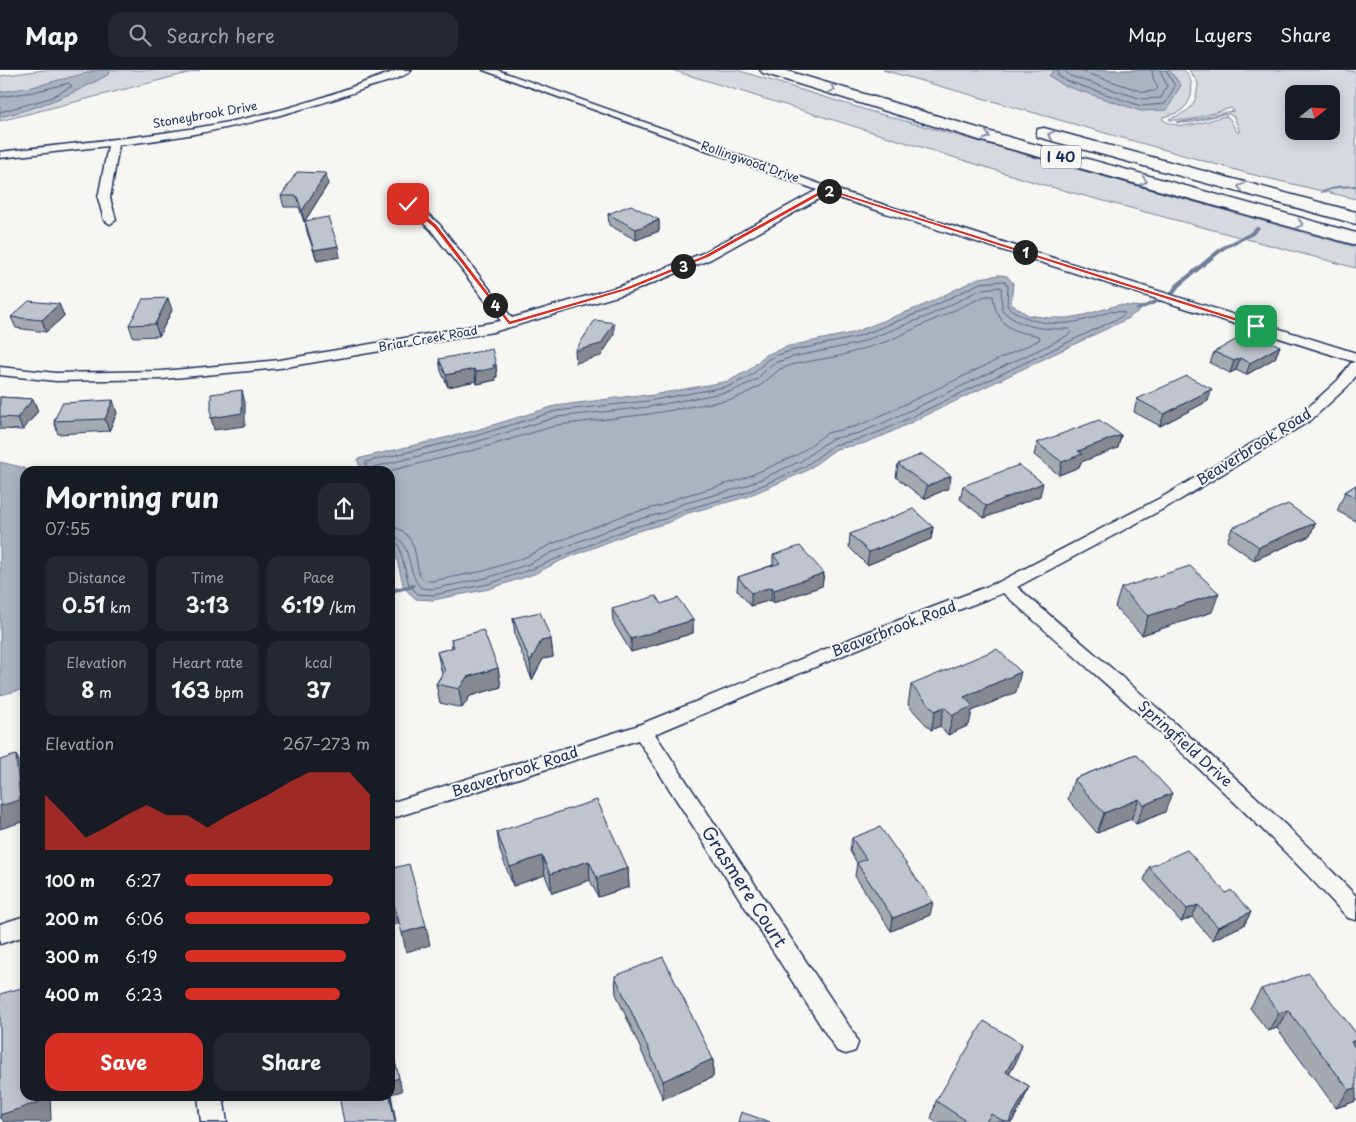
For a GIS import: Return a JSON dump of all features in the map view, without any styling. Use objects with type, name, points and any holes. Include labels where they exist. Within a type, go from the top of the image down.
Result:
[{"type":"highway","name":"I 40","points":[[768,70],[1004,141],[1356,239]]},
{"type":"highway","name":"I 40","points":[[1030,129],[1356,218]]},
{"type":"street","name":"Stoneybrook Drive","points":[[0,155],[114,144],[274,115],[407,70]]},
{"type":"street","name":"Rollingwood Drive","points":[[488,70],[830,190],[1356,358]]},
{"type":"street","points":[[110,220],[104,198],[114,144]]},
{"type":"street","name":"Briar Creek Road","points":[[0,371],[56,377],[172,374],[280,364],[493,328],[626,289],[707,256],[820,193],[830,190]]},
{"type":"street","points":[[398,201],[408,204],[436,227],[509,323]]},
{"type":"street","name":"Beaverbrook Road","points":[[395,810],[643,731],[870,637],[1005,586],[1172,498],[1306,417],[1343,383],[1356,366]]},
{"type":"street","name":"Springfield Drive","points":[[1005,586],[1214,767],[1325,876],[1356,911]]},
{"type":"street","name":"Grasmere Court","points":[[643,731],[846,1043]]},
{"type":"street","points":[[0,934],[20,928]]},
{"type":"street","points":[[211,1101],[214,1122]]},
{"type":"shaded area","points":[[44,70],[200,70],[0,121],[0,76]]},
{"type":"shaded area","points":[[672,70],[737,70],[866,110],[1356,247],[1356,268],[1040,184]]},
{"type":"shaded area","points":[[883,70],[1184,70],[1190,79],[1192,90],[1189,101],[1182,110],[1163,117],[1163,120],[1178,125],[1186,125],[1202,123],[1225,116],[1229,118],[1237,132],[1240,132],[1234,117],[1229,114],[1190,122],[1176,122],[1191,121],[1234,111],[1231,108],[1189,120],[1169,119],[1183,113],[1194,103],[1198,83],[1189,70],[1344,70],[1356,72],[1356,199],[1250,174]]},
{"type":"water","points":[[98,70],[110,70],[109,74],[70,94],[42,105],[0,117],[0,92],[32,87]]},
{"type":"water","points":[[1054,70],[1169,70],[1181,85],[1167,110],[1141,111],[1065,86],[1049,76]]},
{"type":"water","points":[[999,275],[1007,276],[1013,283],[1011,304],[1028,315],[1068,318],[1118,305],[1145,307],[1125,320],[885,435],[862,444],[836,449],[806,471],[746,497],[685,514],[667,523],[631,533],[562,560],[534,574],[489,589],[433,600],[416,599],[404,588],[395,552],[395,466],[360,466],[357,459],[473,431],[555,406],[639,395],[647,396],[729,381],[749,370],[764,356],[773,352],[789,346],[852,333],[924,305],[979,278]]},
{"type":"water","points":[[0,462],[20,467],[20,690],[0,695]]},
{"type":"building","points":[[297,172],[326,173],[302,211],[297,196],[281,196]]},
{"type":"building","points":[[631,205],[659,220],[636,229],[608,214]]},
{"type":"building","points":[[328,217],[338,246],[314,250],[305,221]]},
{"type":"building","points":[[168,298],[155,324],[129,325],[143,299]]},
{"type":"building","points":[[29,301],[59,304],[42,320],[11,317]]},
{"type":"building","points":[[595,320],[614,323],[601,344],[575,351]]},
{"type":"building","points":[[1255,335],[1280,346],[1250,363],[1240,358],[1234,361],[1214,352],[1239,338],[1245,340]]},
{"type":"building","points":[[492,349],[496,365],[493,365],[494,368],[476,372],[474,369],[446,375],[439,359]]},
{"type":"building","points":[[1187,376],[1212,389],[1164,414],[1137,399]]},
{"type":"building","points":[[242,390],[242,413],[211,418],[211,394]]},
{"type":"building","points":[[0,397],[33,399],[17,418],[0,417]]},
{"type":"building","points":[[113,400],[105,419],[54,421],[62,403]]},
{"type":"building","points":[[1099,420],[1121,435],[1078,451],[1082,454],[1062,462],[1037,443]]},
{"type":"building","points":[[922,454],[951,476],[927,486],[898,464]]},
{"type":"building","points":[[1019,465],[1043,483],[986,506],[963,486]]},
{"type":"building","points":[[1356,485],[1356,498],[1345,492]]},
{"type":"building","points":[[1288,504],[1315,523],[1259,547],[1232,528]]},
{"type":"building","points":[[913,509],[933,527],[869,552],[850,534]]},
{"type":"building","points":[[800,546],[824,573],[774,590],[772,587],[751,593],[738,577],[780,563],[773,555]]},
{"type":"building","points":[[1190,566],[1219,593],[1148,616],[1121,588]]},
{"type":"building","points":[[656,596],[661,604],[678,598],[693,620],[631,639],[612,609]]},
{"type":"building","points":[[540,612],[551,639],[541,641],[530,662],[513,618]]},
{"type":"building","points":[[483,630],[498,668],[467,677],[459,689],[436,684],[445,671],[437,652],[454,647],[451,639]]},
{"type":"building","points":[[997,649],[1021,672],[964,697],[973,706],[953,715],[944,707],[935,711],[911,685]]},
{"type":"building","points":[[1136,754],[1172,793],[1144,805],[1139,799],[1104,813],[1074,779]]},
{"type":"building","points":[[16,755],[20,800],[0,806],[0,760]]},
{"type":"building","points":[[597,800],[628,868],[597,878],[589,861],[550,874],[542,856],[510,867],[497,832]]},
{"type":"building","points":[[880,827],[933,902],[893,918],[857,863],[866,859],[852,838]]},
{"type":"building","points":[[1187,850],[1226,893],[1231,890],[1251,912],[1218,927],[1198,905],[1187,909],[1149,867]]},
{"type":"building","points":[[409,864],[426,926],[402,933],[395,908],[395,868]]},
{"type":"building","points":[[663,957],[713,1059],[663,1081],[615,976]]},
{"type":"building","points":[[1309,973],[1356,1033],[1356,1040],[1351,1042],[1356,1049],[1356,1088],[1349,1090],[1288,1010],[1279,1013],[1261,989]]},
{"type":"building","points":[[20,988],[20,1101],[39,1102],[0,1115],[0,994]]},
{"type":"building","points":[[984,1021],[1022,1044],[1006,1072],[1029,1086],[1009,1122],[1005,1122],[991,1114],[986,1122],[968,1122],[936,1101]]},
{"type":"building","points":[[395,1062],[399,1078],[395,1079]]},
{"type":"building","points":[[340,1101],[391,1101],[395,1122],[344,1122]]},
{"type":"building","points":[[741,1112],[770,1122],[738,1122]]},
{"type":"waterway","points":[[1322,192],[1337,187],[1356,186]]},
{"type":"waterway","points":[[1173,293],[1177,286],[1223,248],[1251,234],[1258,228]]},
{"type":"waterway","points":[[1138,309],[1158,301]]},
{"type":"waterway","points":[[395,590],[412,586]]},
{"type":"route","points":[[408,204],[436,227],[509,323],[626,289],[707,256],[820,193],[830,190],[1256,326]]}]
